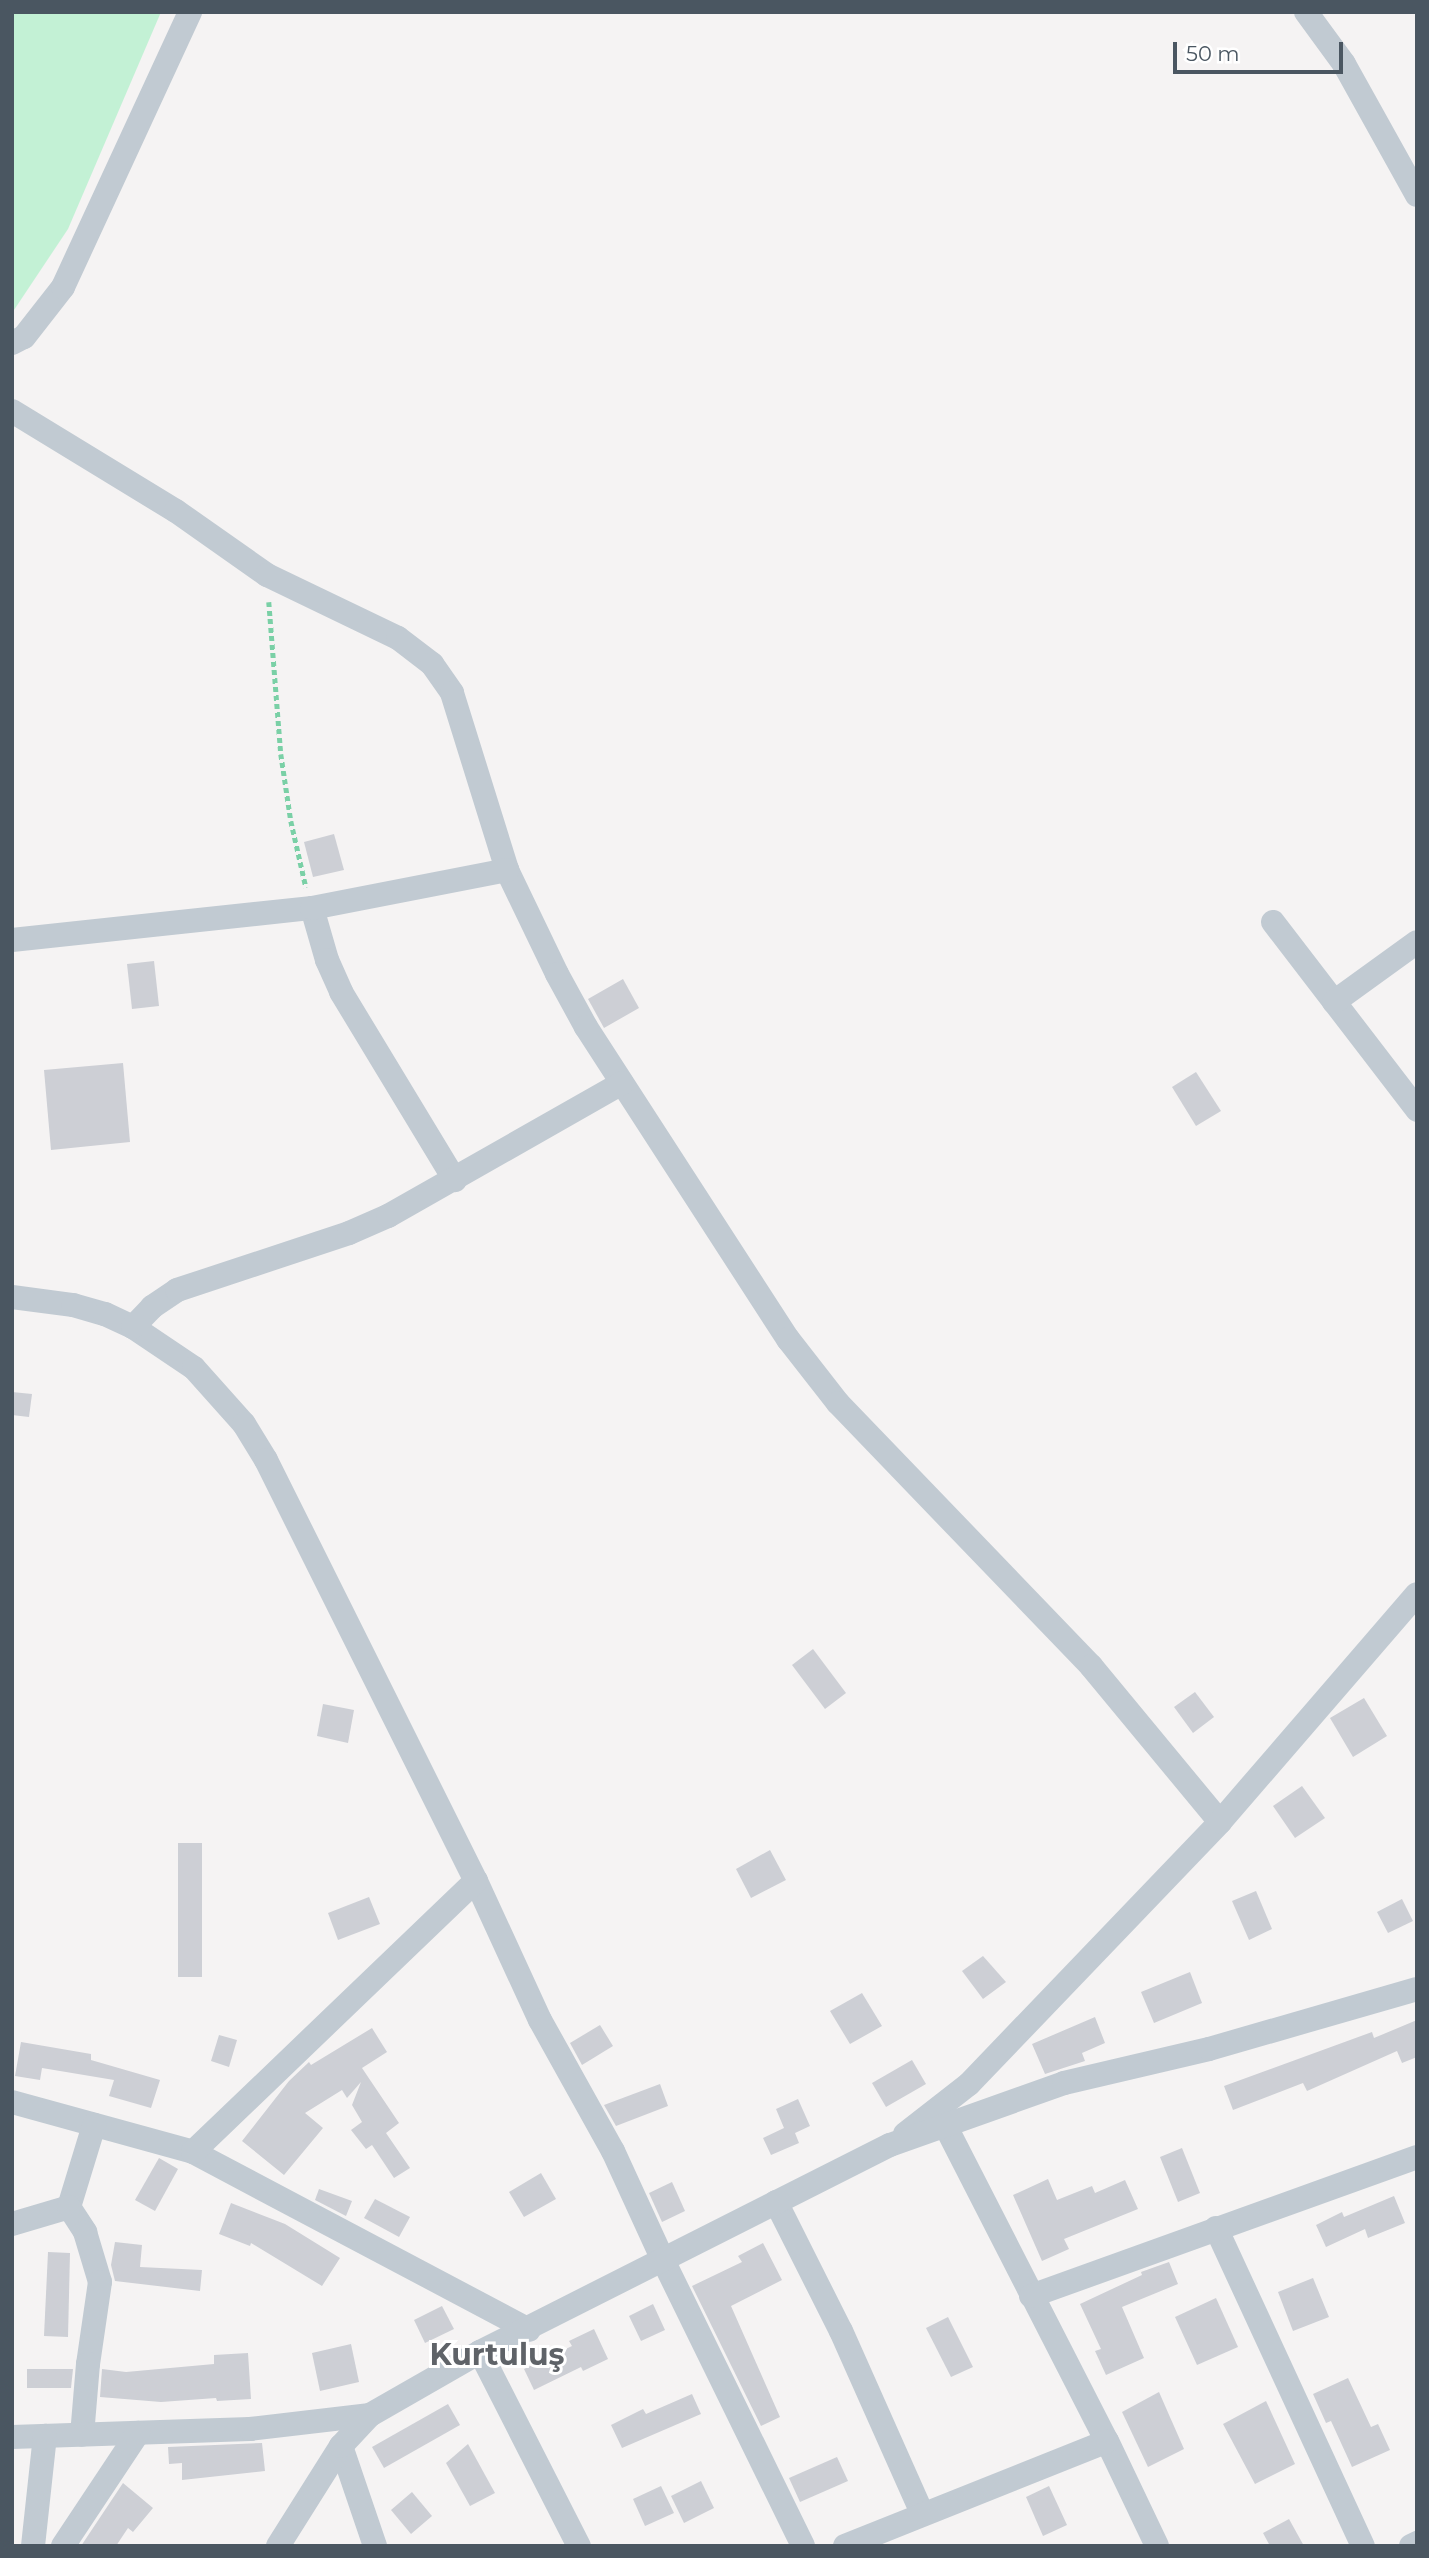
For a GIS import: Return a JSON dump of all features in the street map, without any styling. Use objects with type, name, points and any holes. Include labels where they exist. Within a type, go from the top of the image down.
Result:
[{"type":"street","points":[[12,344],[24,337],[63,287],[190,12]]},
{"type":"street","points":[[1306,12],[1344,64],[1417,195]]},
{"type":"street","points":[[12,411],[176,511],[267,575],[398,638],[432,664],[452,693],[507,870],[556,974],[622,1083],[812,1372],[1057,1629],[1220,1822]]},
{"type":"street","points":[[12,940],[312,908],[507,870]]},
{"type":"street","points":[[312,908],[327,960],[341,992],[455,1180]]},
{"type":"street","points":[[1273,922],[1417,1110]]},
{"type":"street","points":[[1334,1002],[1417,942]]},
{"type":"street","points":[[133,1327],[152,1307],[177,1290],[349,1233],[455,1180],[622,1083]]},
{"type":"street","points":[[12,1297],[73,1305],[105,1314],[133,1327],[194,1368],[244,1424],[266,1460],[476,1881],[540,2020],[613,2151],[663,2260],[803,2546]]},
{"type":"street","points":[[890,2145],[969,2084],[1220,1822],[1417,1594]]},
{"type":"street","points":[[193,2152],[476,1881]]},
{"type":"street","points":[[278,2546],[341,2446],[370,2415],[480,2353],[890,2145],[1064,2083],[1209,2049],[1417,1989]]},
{"type":"street","points":[[12,2102],[193,2152],[528,2330]]},
{"type":"street","points":[[82,2435],[88,2364],[100,2282],[85,2232],[69,2207],[94,2124]]},
{"type":"street","points":[[946,2127],[1107,2441],[1157,2546]]},
{"type":"street","points":[[1031,2296],[1417,2157]]},
{"type":"street","points":[[776,2202],[841,2331],[922,2513]]},
{"type":"street","points":[[12,2224],[69,2207]]},
{"type":"street","points":[[1216,2228],[1363,2546]]},
{"type":"street","points":[[480,2353],[579,2546]]},
{"type":"street","points":[[12,2437],[250,2430],[370,2415]]},
{"type":"street","points":[[63,2546],[138,2432]]},
{"type":"street","points":[[33,2546],[45,2436]]},
{"type":"street","points":[[845,2546],[1107,2441]]},
{"type":"street","points":[[341,2446],[375,2546]]},
{"type":"street","points":[[1411,2546],[1417,2543]]},
{"type":"path","points":[[267,575],[281,754],[291,821],[312,908]]},
{"type":"green space","points":[[12,12],[161,12],[68,229],[12,313]]},
{"type":"building","points":[[334,834],[344,870],[313,877],[304,842]]},
{"type":"building","points":[[154,961],[159,1006],[132,1009],[127,964]]},
{"type":"building","points":[[623,979],[639,1008],[604,1028],[588,999]]},
{"type":"building","points":[[123,1063],[130,1142],[51,1150],[44,1070]]},
{"type":"building","points":[[1196,1072],[1221,1111],[1196,1126],[1172,1087]]},
{"type":"building","points":[[12,1392],[32,1394],[29,1417],[12,1415]]},
{"type":"building","points":[[813,1649],[846,1693],[825,1709],[792,1665]]},
{"type":"building","points":[[1195,1692],[1214,1717],[1193,1733],[1174,1707]]},
{"type":"building","points":[[1364,1698],[1387,1736],[1353,1757],[1330,1718]]},
{"type":"building","points":[[323,1704],[354,1710],[348,1743],[317,1736]]},
{"type":"building","points":[[1302,1786],[1325,1818],[1295,1838],[1273,1806]]},
{"type":"building","points":[[178,1843],[202,1843],[202,1977],[178,1977]]},
{"type":"building","points":[[770,1850],[786,1880],[751,1898],[736,1869]]},
{"type":"building","points":[[1256,1891],[1272,1929],[1249,1940],[1232,1901]]},
{"type":"building","points":[[369,1897],[380,1924],[338,1940],[328,1913]]},
{"type":"building","points":[[1402,1899],[1413,1921],[1388,1933],[1377,1912]]},
{"type":"building","points":[[983,1956],[1006,1982],[983,1999],[962,1971]]},
{"type":"building","points":[[1190,1972],[1202,2003],[1154,2023],[1141,1992]]},
{"type":"building","points":[[862,1993],[882,2026],[850,2044],[830,2011]]},
{"type":"building","points":[[1095,2017],[1105,2043],[1082,2053],[1085,2061],[1045,2074],[1032,2044]]},
{"type":"building","points":[[1417,2020],[1417,2057],[1402,2063],[1397,2051],[1307,2091],[1303,2083],[1233,2110],[1224,2086],[1372,2032],[1374,2038]]},
{"type":"building","points":[[600,2025],[613,2046],[582,2065],[570,2043]]},
{"type":"building","points":[[372,2028],[387,2052],[362,2068],[399,2123],[386,2133],[410,2168],[394,2178],[372,2145],[366,2149],[351,2130],[362,2122],[352,2105],[361,2082],[347,2098],[342,2090],[305,2113],[323,2128],[284,2175],[242,2141],[289,2081],[309,2062],[311,2065]]},
{"type":"building","points":[[219,2035],[237,2040],[229,2067],[211,2061]]},
{"type":"building","points":[[21,2042],[91,2054],[91,2060],[160,2080],[151,2108],[109,2096],[114,2080],[42,2068],[40,2080],[15,2076]]},
{"type":"building","points":[[912,2060],[926,2084],[886,2107],[872,2083]]},
{"type":"building","points":[[660,2084],[668,2106],[616,2126],[604,2105]]},
{"type":"building","points":[[798,2099],[810,2126],[795,2133],[799,2143],[771,2155],[763,2138],[784,2128],[776,2109]]},
{"type":"building","points":[[1182,2148],[1200,2193],[1178,2202],[1160,2157]]},
{"type":"building","points":[[159,2158],[178,2169],[155,2211],[135,2200]]},
{"type":"building","points":[[541,2173],[556,2199],[524,2217],[509,2192]]},
{"type":"building","points":[[1048,2179],[1057,2200],[1092,2186],[1095,2193],[1125,2180],[1138,2209],[1064,2239],[1069,2249],[1042,2261],[1013,2195]]},
{"type":"building","points":[[672,2182],[685,2211],[662,2222],[649,2193]]},
{"type":"building","points":[[319,2189],[352,2201],[346,2216],[315,2200]]},
{"type":"building","points":[[1394,2196],[1405,2223],[1368,2238],[1365,2229],[1326,2247],[1316,2225],[1342,2212],[1344,2217]]},
{"type":"building","points":[[375,2199],[410,2217],[399,2237],[364,2218]]},
{"type":"building","points":[[231,2203],[285,2224],[340,2258],[322,2286],[251,2243],[250,2246],[219,2234]]},
{"type":"building","points":[[115,2242],[142,2245],[140,2267],[202,2270],[200,2291],[115,2281],[111,2265]]},
{"type":"building","points":[[763,2243],[782,2280],[731,2306],[780,2417],[761,2426],[692,2286],[742,2262],[738,2256]]},
{"type":"building","points":[[48,2252],[70,2253],[68,2337],[44,2336]]},
{"type":"building","points":[[1169,2262],[1178,2284],[1122,2307],[1144,2358],[1106,2375],[1095,2351],[1101,2349],[1080,2304],[1142,2275],[1141,2272]]},
{"type":"building","points":[[1313,2278],[1329,2317],[1293,2331],[1278,2292]]},
{"type":"building","points":[[1216,2298],[1238,2347],[1197,2365],[1175,2317]]},
{"type":"building","points":[[653,2304],[665,2330],[641,2341],[629,2316]]},
{"type":"building","points":[[442,2306],[454,2329],[425,2343],[414,2320]]},
{"type":"building","points":[[948,2317],[973,2367],[951,2377],[926,2328]]},
{"type":"building","points":[[594,2329],[608,2359],[583,2371],[581,2367],[534,2390],[524,2369],[572,2346],[569,2341]]},
{"type":"building","points":[[351,2344],[359,2382],[320,2391],[312,2353]]},
{"type":"building","points":[[248,2353],[251,2399],[217,2401],[216,2398],[161,2402],[100,2397],[102,2369],[126,2372],[214,2364],[214,2355]]},
{"type":"building","points":[[27,2369],[73,2369],[71,2388],[27,2388]]},
{"type":"building","points":[[1348,2378],[1371,2427],[1378,2424],[1390,2450],[1352,2467],[1331,2421],[1326,2423],[1313,2394]]},
{"type":"building","points":[[1159,2392],[1184,2449],[1148,2467],[1122,2412]]},
{"type":"building","points":[[692,2394],[701,2414],[622,2448],[611,2425],[643,2409],[646,2414]]},
{"type":"building","points":[[1266,2401],[1295,2464],[1255,2484],[1223,2424]]},
{"type":"building","points":[[448,2404],[460,2425],[384,2468],[372,2447]]},
{"type":"building","points":[[262,2443],[265,2471],[182,2480],[182,2463],[169,2464],[168,2447]]},
{"type":"building","points":[[468,2444],[495,2493],[470,2506],[446,2463]]},
{"type":"building","points":[[837,2457],[848,2481],[800,2502],[789,2478]]},
{"type":"building","points":[[701,2481],[714,2508],[684,2523],[671,2496]]},
{"type":"building","points":[[123,2483],[153,2508],[133,2532],[128,2528],[116,2546],[81,2546]]},
{"type":"building","points":[[661,2486],[674,2513],[645,2526],[633,2499]]},
{"type":"building","points":[[1049,2486],[1067,2525],[1043,2536],[1026,2497]]},
{"type":"building","points":[[412,2492],[432,2516],[411,2534],[391,2510]]},
{"type":"building","points":[[1289,2519],[1304,2546],[1270,2546],[1263,2533]]},
{"type":"district","name":"Kurtuluş","points":[[497,2355]]}]
